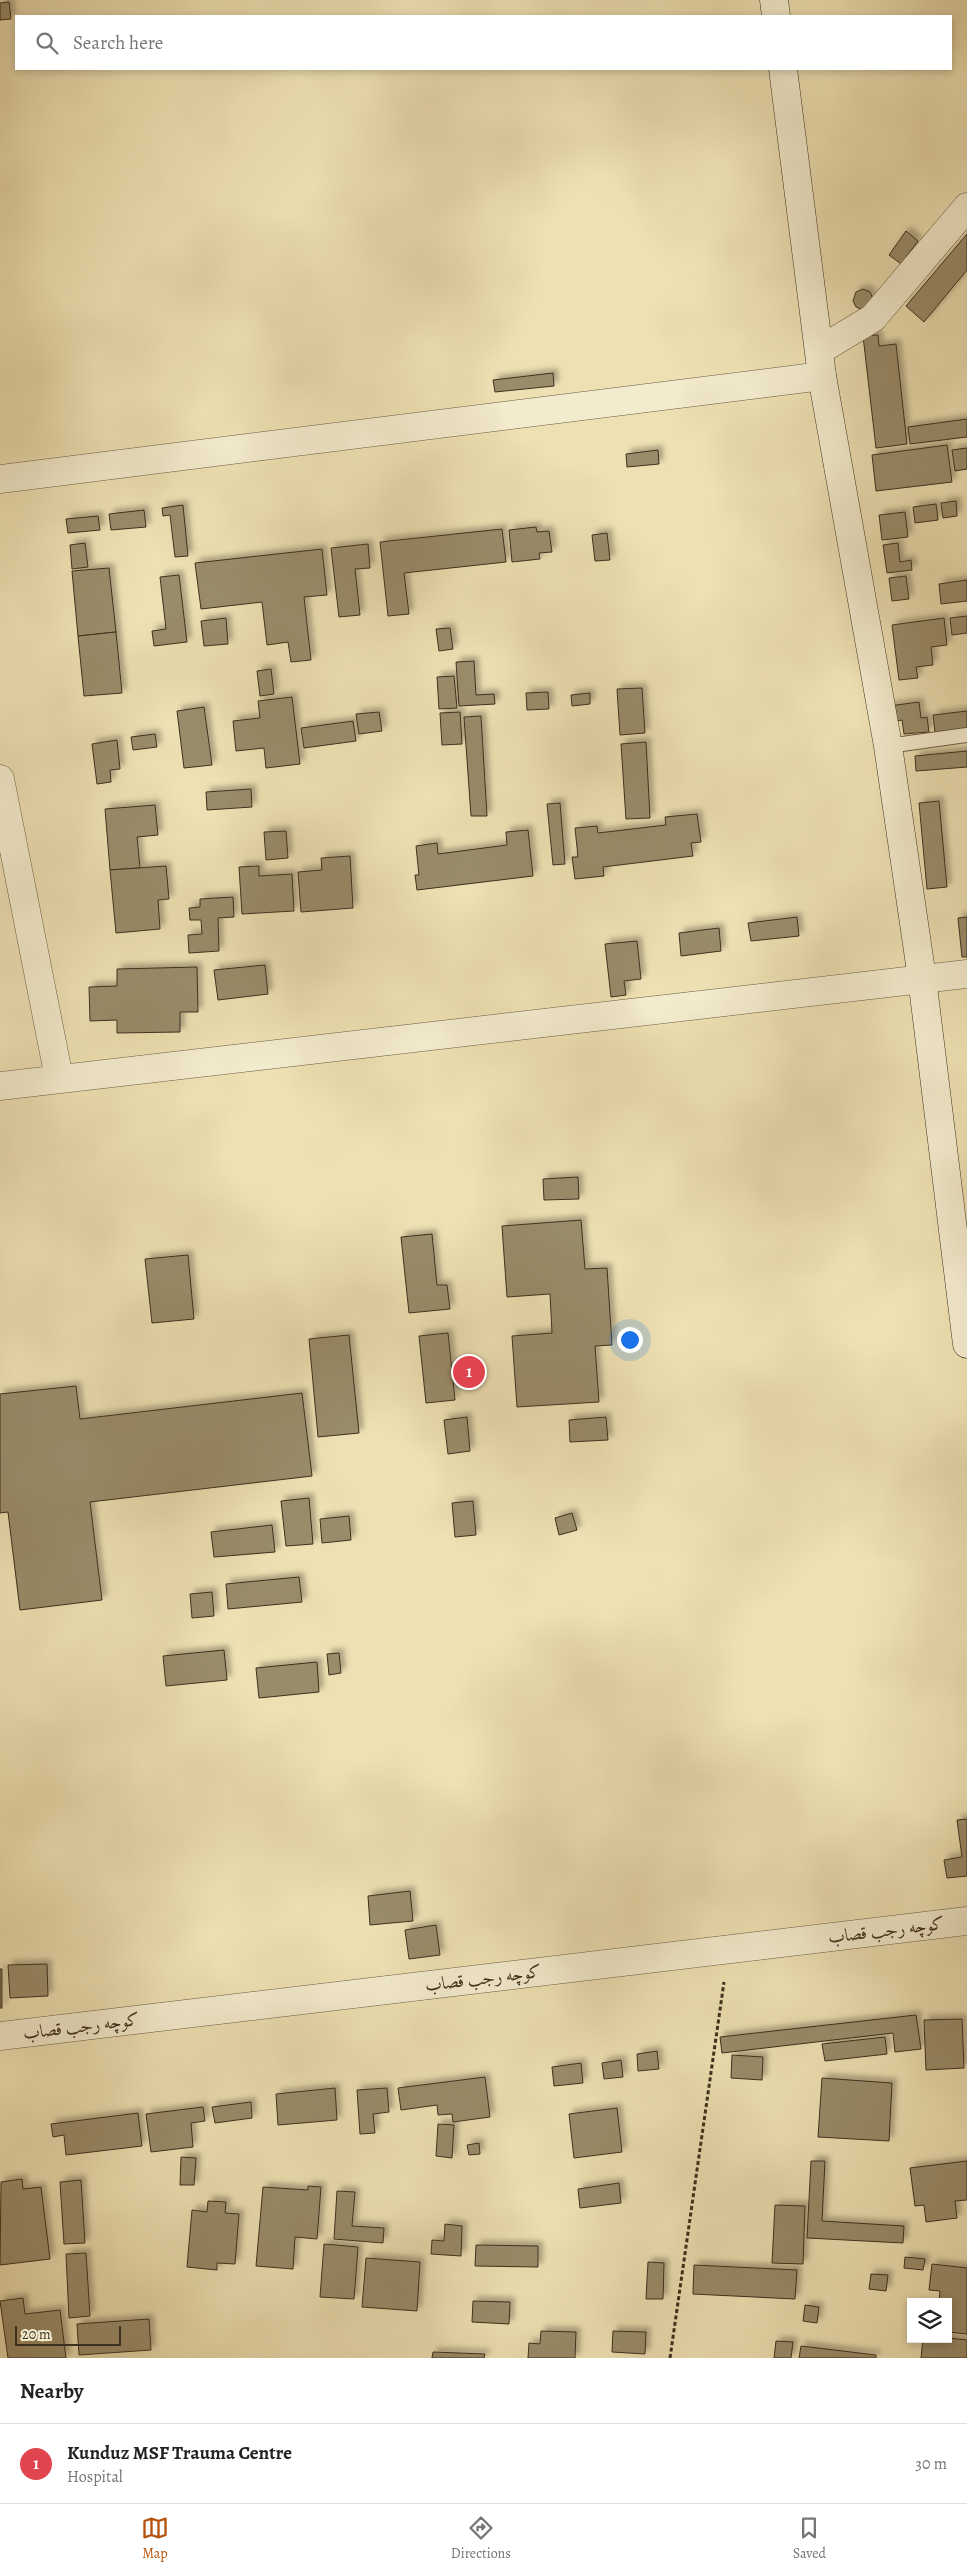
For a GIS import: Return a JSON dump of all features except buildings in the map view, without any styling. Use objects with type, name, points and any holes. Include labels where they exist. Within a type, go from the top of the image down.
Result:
[{"type":"street","points":[[774,0],[776,15]]},
{"type":"street","points":[[783,70],[821,363],[888,746],[922,978],[967,1344]]},
{"type":"street","points":[[0,479],[821,363],[873,318],[967,207]]},
{"type":"street","points":[[0,778],[59,1078]]},
{"type":"street","points":[[0,1086],[967,974]]},
{"type":"street","name":"کوچه رجب قصاب","points":[[0,2036],[967,1921]]},
{"type":"lane","points":[[888,746],[967,735]]},
{"type":"path","points":[[670,2358],[729,1949]]},
{"type":"place","name":"Kunduz MSF Trauma Centre","points":[[469,1372]]}]
